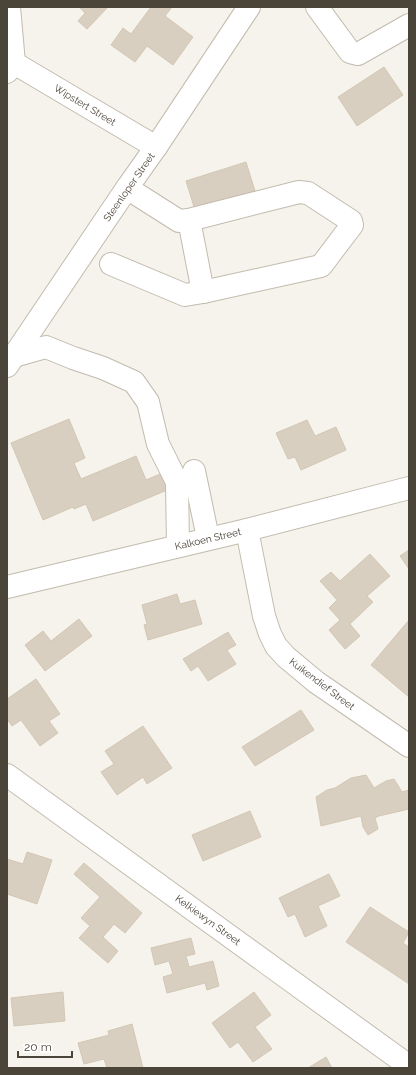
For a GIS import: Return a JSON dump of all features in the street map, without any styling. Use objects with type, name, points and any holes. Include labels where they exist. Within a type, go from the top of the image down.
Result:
[{"type":"street","points":[[9,7],[9,65]]},
{"type":"street","name":"Steenloper Street","points":[[10,361],[156,147],[249,7]]},
{"type":"street","points":[[317,7],[350,52],[358,54],[408,29]]},
{"type":"street","name":"Wipstert Street","points":[[9,65],[156,147]]},
{"type":"street","points":[[111,264],[185,295],[321,266],[352,225],[351,221],[308,193],[299,192],[189,220],[179,221],[127,188]]},
{"type":"street","points":[[189,220],[203,292]]},
{"type":"street","points":[[10,361],[46,347],[103,368],[134,382],[148,402],[158,444],[177,482],[178,546]]},
{"type":"street","points":[[194,471],[208,538]]},
{"type":"street","name":"Kalkoen Street","points":[[7,587],[208,538],[247,530],[409,488]]},
{"type":"street","name":"Kuikendief Street","points":[[247,530],[264,616],[276,646],[286,657],[316,682],[409,746]]},
{"type":"street","name":"Kelkiewyn Street","points":[[7,775],[409,1066]]},
{"type":"building","points":[[79,7],[108,7],[87,29],[78,21],[85,13]]},
{"type":"building","points":[[151,7],[172,7],[165,16],[193,37],[173,65],[147,46],[135,62],[111,45],[123,28],[131,34]]},
{"type":"building","points":[[384,67],[403,95],[357,126],[338,97]]},
{"type":"building","points":[[246,162],[255,191],[195,210],[186,181]]},
{"type":"building","points":[[69,419],[85,458],[74,463],[81,479],[136,456],[146,480],[165,472],[172,488],[93,521],[86,504],[74,509],[73,507],[43,520],[11,443]]},
{"type":"building","points":[[307,420],[315,436],[336,427],[346,450],[301,470],[295,457],[288,459],[276,433]]},
{"type":"building","points":[[409,550],[409,569],[400,556]]},
{"type":"building","points":[[370,554],[390,576],[367,596],[373,602],[350,624],[360,636],[345,649],[329,630],[340,620],[329,608],[337,600],[320,581],[331,572],[340,581]]},
{"type":"building","points":[[177,594],[180,604],[195,600],[202,624],[148,640],[144,625],[147,624],[142,605]]},
{"type":"building","points":[[79,619],[92,636],[45,671],[25,645],[43,631],[51,641]]},
{"type":"building","points":[[409,620],[409,697],[371,665]]},
{"type":"building","points":[[228,632],[236,645],[227,650],[236,664],[208,681],[198,666],[191,671],[183,659]]},
{"type":"building","points":[[36,679],[60,714],[49,721],[58,733],[40,746],[21,720],[12,726],[7,719],[7,699]]},
{"type":"building","points":[[301,710],[314,730],[255,766],[242,747]]},
{"type":"building","points":[[143,726],[172,768],[147,784],[143,777],[117,795],[101,772],[114,764],[105,751]]},
{"type":"building","points":[[366,775],[374,788],[386,781],[394,779],[402,792],[409,790],[409,809],[375,818],[378,829],[368,835],[363,827],[361,816],[321,826],[316,797],[351,778]]},
{"type":"building","points":[[250,811],[261,837],[203,861],[192,835]]},
{"type":"building","points":[[27,852],[52,860],[37,904],[7,894],[7,859],[23,864]]},
{"type":"building","points":[[84,863],[142,913],[125,933],[114,924],[103,937],[118,951],[108,963],[79,938],[90,926],[81,918],[100,897],[74,874]]},
{"type":"building","points":[[329,874],[340,896],[318,906],[327,926],[305,937],[295,914],[288,917],[279,898]]},
{"type":"building","points":[[370,907],[409,932],[403,943],[409,947],[409,984],[346,942]]},
{"type":"building","points":[[191,938],[195,954],[186,956],[189,967],[213,961],[219,986],[207,990],[205,983],[167,993],[163,977],[173,974],[169,961],[155,965],[151,948]]},
{"type":"building","points":[[63,992],[65,1021],[14,1026],[11,998]]},
{"type":"building","points":[[254,992],[271,1015],[255,1027],[272,1049],[253,1062],[238,1042],[230,1048],[212,1023]]},
{"type":"building","points":[[132,1024],[143,1068],[107,1068],[104,1059],[84,1064],[78,1043],[109,1035],[108,1031]]},
{"type":"building","points":[[326,1057],[332,1068],[308,1068]]}]
